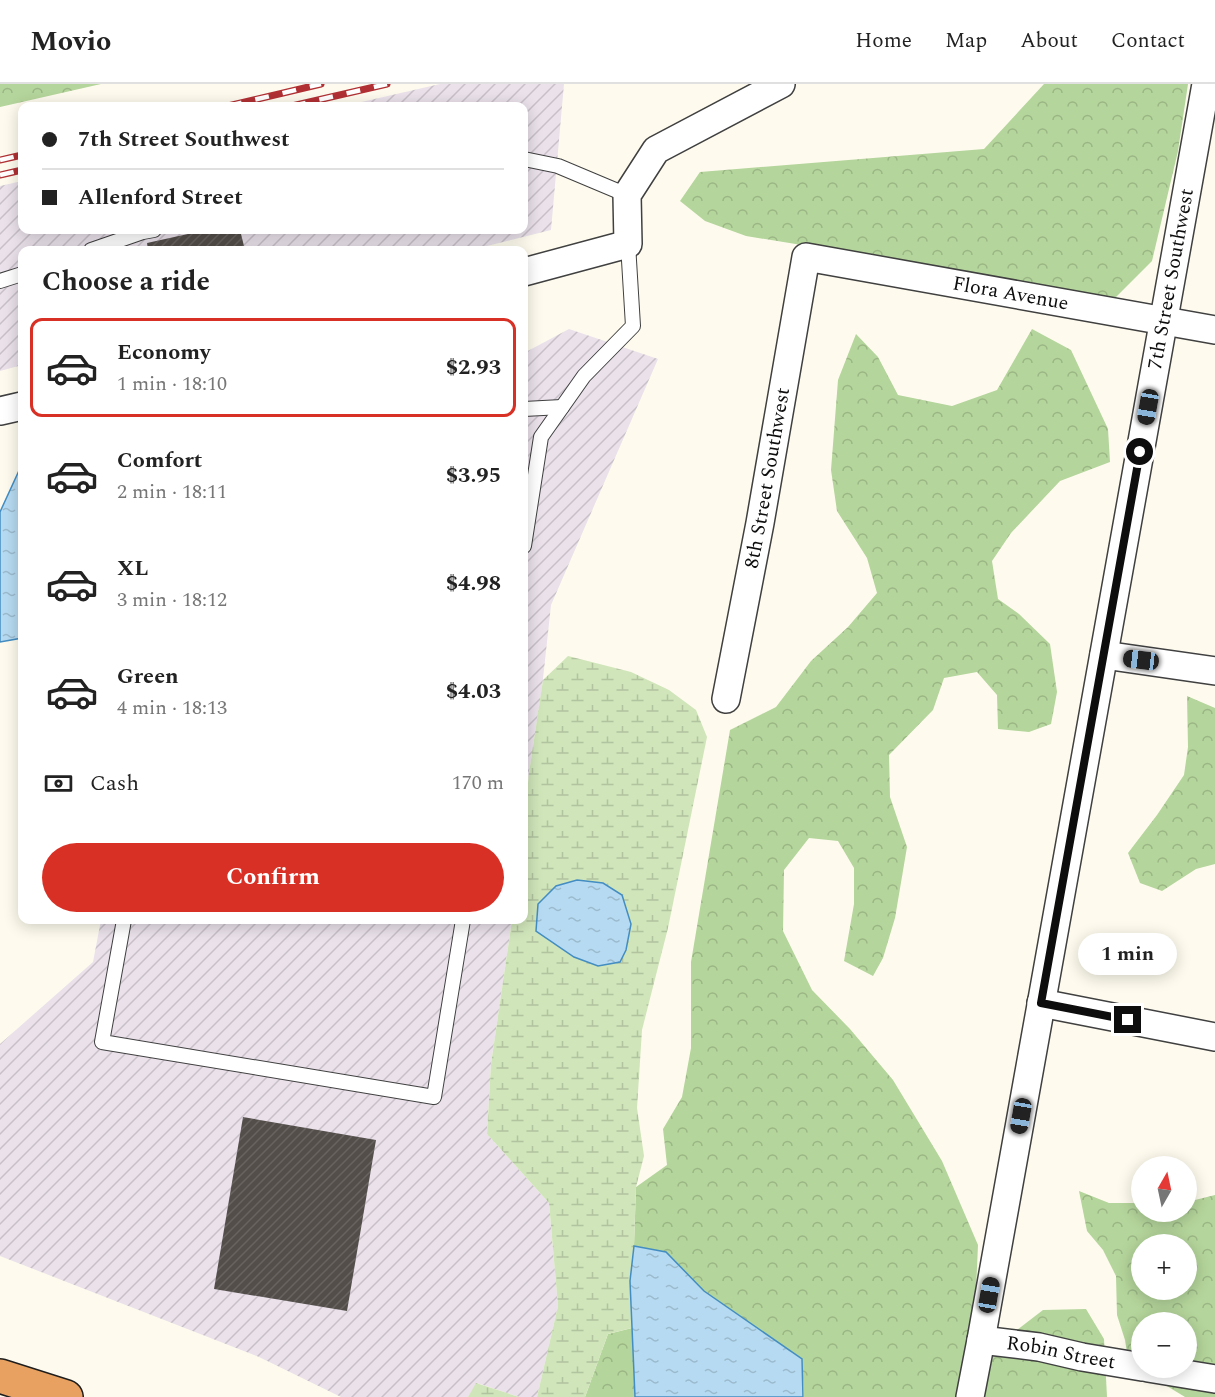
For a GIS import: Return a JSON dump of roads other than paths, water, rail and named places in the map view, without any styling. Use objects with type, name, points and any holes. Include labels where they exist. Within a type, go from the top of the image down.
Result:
[{"type":"highway","points":[[0,1376],[66,1397]]},
{"type":"street","points":[[528,271],[628,244],[627,195],[656,150],[781,84]]},
{"type":"street","name":"7th Street Southwest","points":[[970,1397],[1206,84]]},
{"type":"street","name":"Flora Avenue","points":[[806,257],[1215,330]]},
{"type":"street","name":"8th Street Southwest","points":[[726,699],[762,511],[806,257]]},
{"type":"street","points":[[0,411],[18,407]]},
{"type":"street","points":[[1104,655],[1215,671]]},
{"type":"street","points":[[1041,1003],[1215,1037]]},
{"type":"street","name":"Robin Street","points":[[981,1340],[1039,1347],[1131,1365]]},
{"type":"street","points":[[1197,1376],[1215,1379]]},
{"type":"lane","points":[[528,160],[558,166],[627,195]]},
{"type":"lane","points":[[103,246],[137,234]]},
{"type":"lane","points":[[528,520],[541,437],[584,376],[633,326],[628,244]]},
{"type":"lane","points":[[0,281],[18,275]]},
{"type":"lane","points":[[528,409],[562,407]]},
{"type":"lane","points":[[123,924],[102,1042],[434,1097],[462,924]]},
{"type":"water","points":[[18,473],[18,639],[0,642],[0,512]]},
{"type":"water","points":[[577,880],[603,883],[622,895],[631,924],[626,950],[620,962],[598,966],[574,957],[536,931],[538,904],[556,886]]},
{"type":"water","points":[[634,1246],[666,1252],[704,1291],[802,1359],[803,1397],[635,1397],[630,1281]]},
{"type":"railway","points":[[245,102],[321,84]]},
{"type":"railway","points":[[309,102],[387,84]]},
{"type":"railway","points":[[0,160],[18,156]]},
{"type":"railway","points":[[0,175],[18,171]]}]
